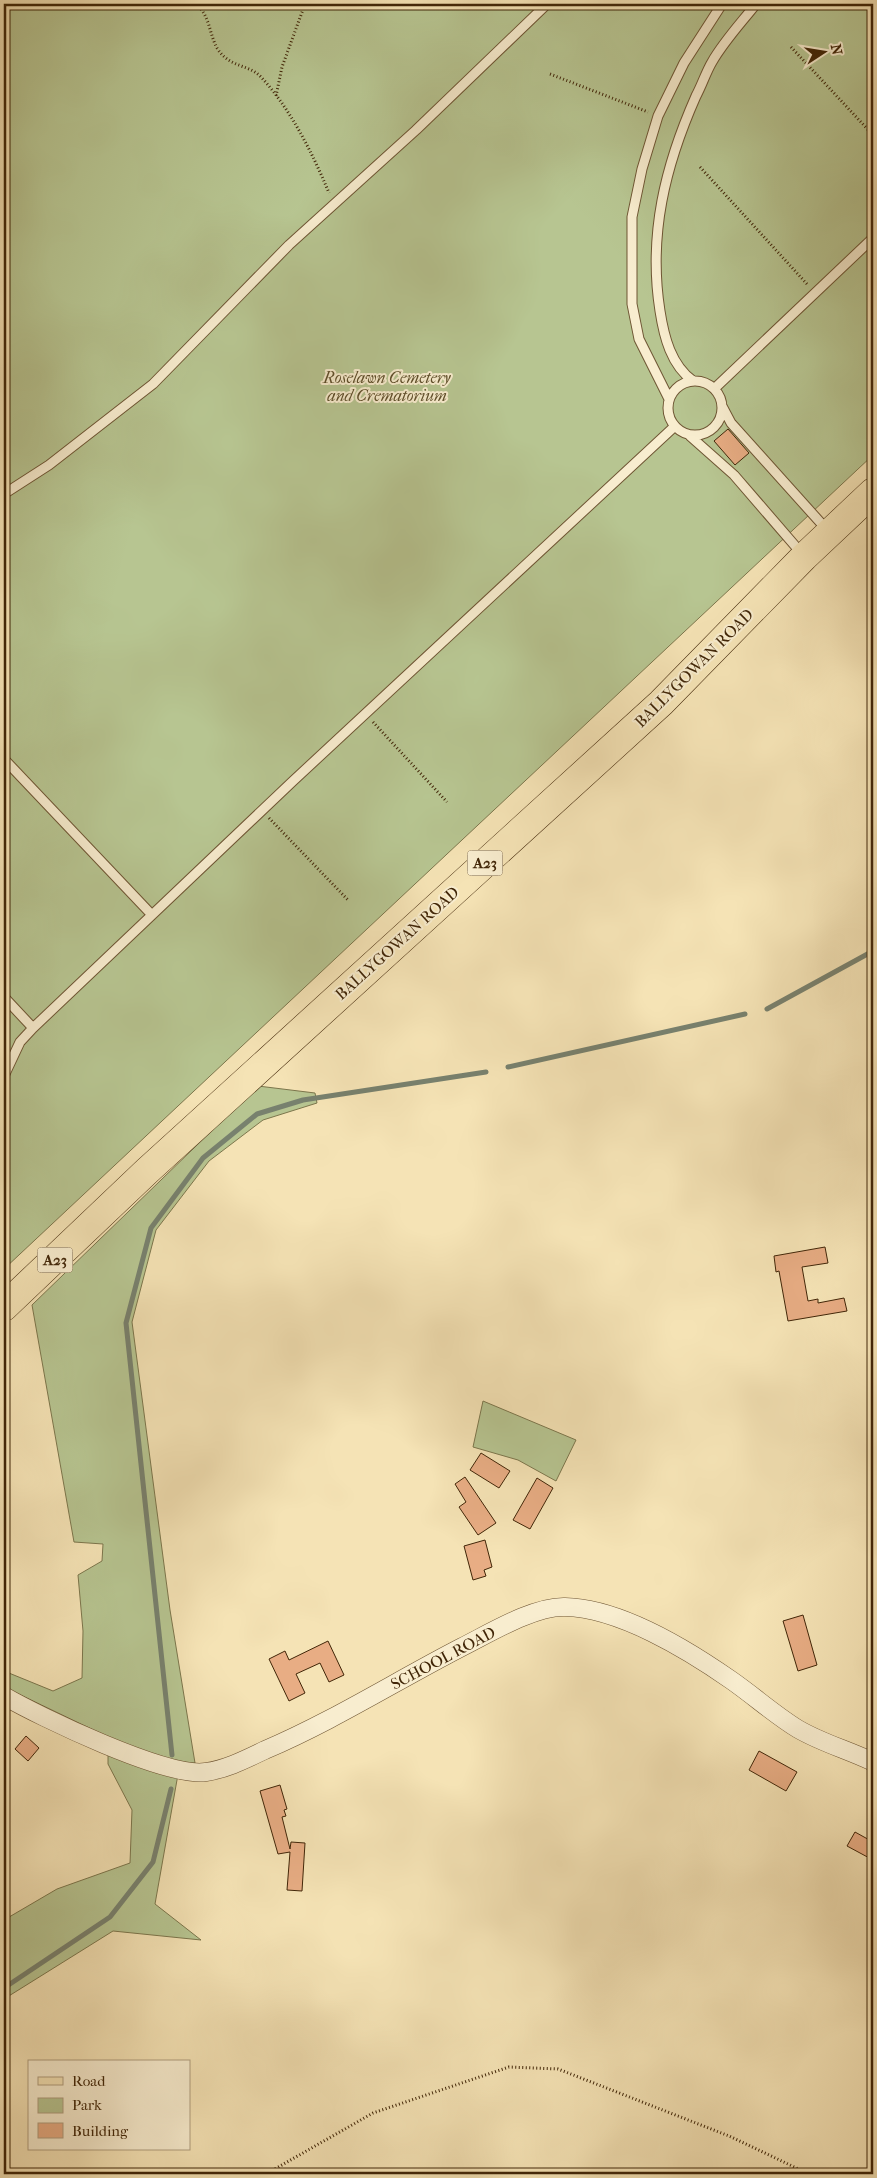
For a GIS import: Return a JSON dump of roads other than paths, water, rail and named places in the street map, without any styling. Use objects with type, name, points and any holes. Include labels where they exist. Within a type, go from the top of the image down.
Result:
[{"type":"main road","name":"BALLYGOWAN ROAD","points":[[4,1307],[154,1164],[661,703],[804,557],[873,492]]},
{"type":"street","name":"SCHOOL ROAD","points":[[4,1696],[70,1729],[136,1756],[173,1769],[204,1773],[226,1768],[300,1735],[525,1615],[564,1606],[599,1613],[642,1626],[729,1678],[798,1729],[847,1753],[873,1762]]},
{"type":"lane","points":[[4,494],[49,465],[153,384],[289,246],[416,130],[547,4]]},
{"type":"lane","points":[[669,399],[639,340],[632,304],[632,217],[642,169],[658,116],[684,63],[722,4]]},
{"type":"lane","points":[[693,381],[678,367],[668,343],[656,287],[657,230],[664,189],[685,122],[712,62],[756,4]]},
{"type":"lane","points":[[714,388],[873,238]]},
{"type":"lane","points":[[804,557],[734,475],[705,447],[675,426],[671,421],[667,410],[669,399],[675,389],[684,383],[693,381],[703,382],[714,388],[731,423],[830,533]]},
{"type":"lane","points":[[688,435],[699,435],[710,431],[718,423],[722,406]]},
{"type":"lane","points":[[4,1076],[20,1042],[33,1028],[262,811],[675,426]]},
{"type":"lane","points":[[4,760],[152,915]]},
{"type":"lane","points":[[4,996],[33,1028]]},
{"type":"waterway","points":[[767,1009],[873,951]]},
{"type":"waterway","points":[[508,1067],[745,1014]]},
{"type":"waterway","points":[[172,1755],[126,1323],[151,1228],[203,1158],[257,1114],[303,1100],[486,1072]]},
{"type":"waterway","points":[[4,1988],[110,1917],[153,1862],[171,1789]]},
{"type":"park label","name":"Roselawn Cemetery and Crematorium","points":[[387,386]]}]
